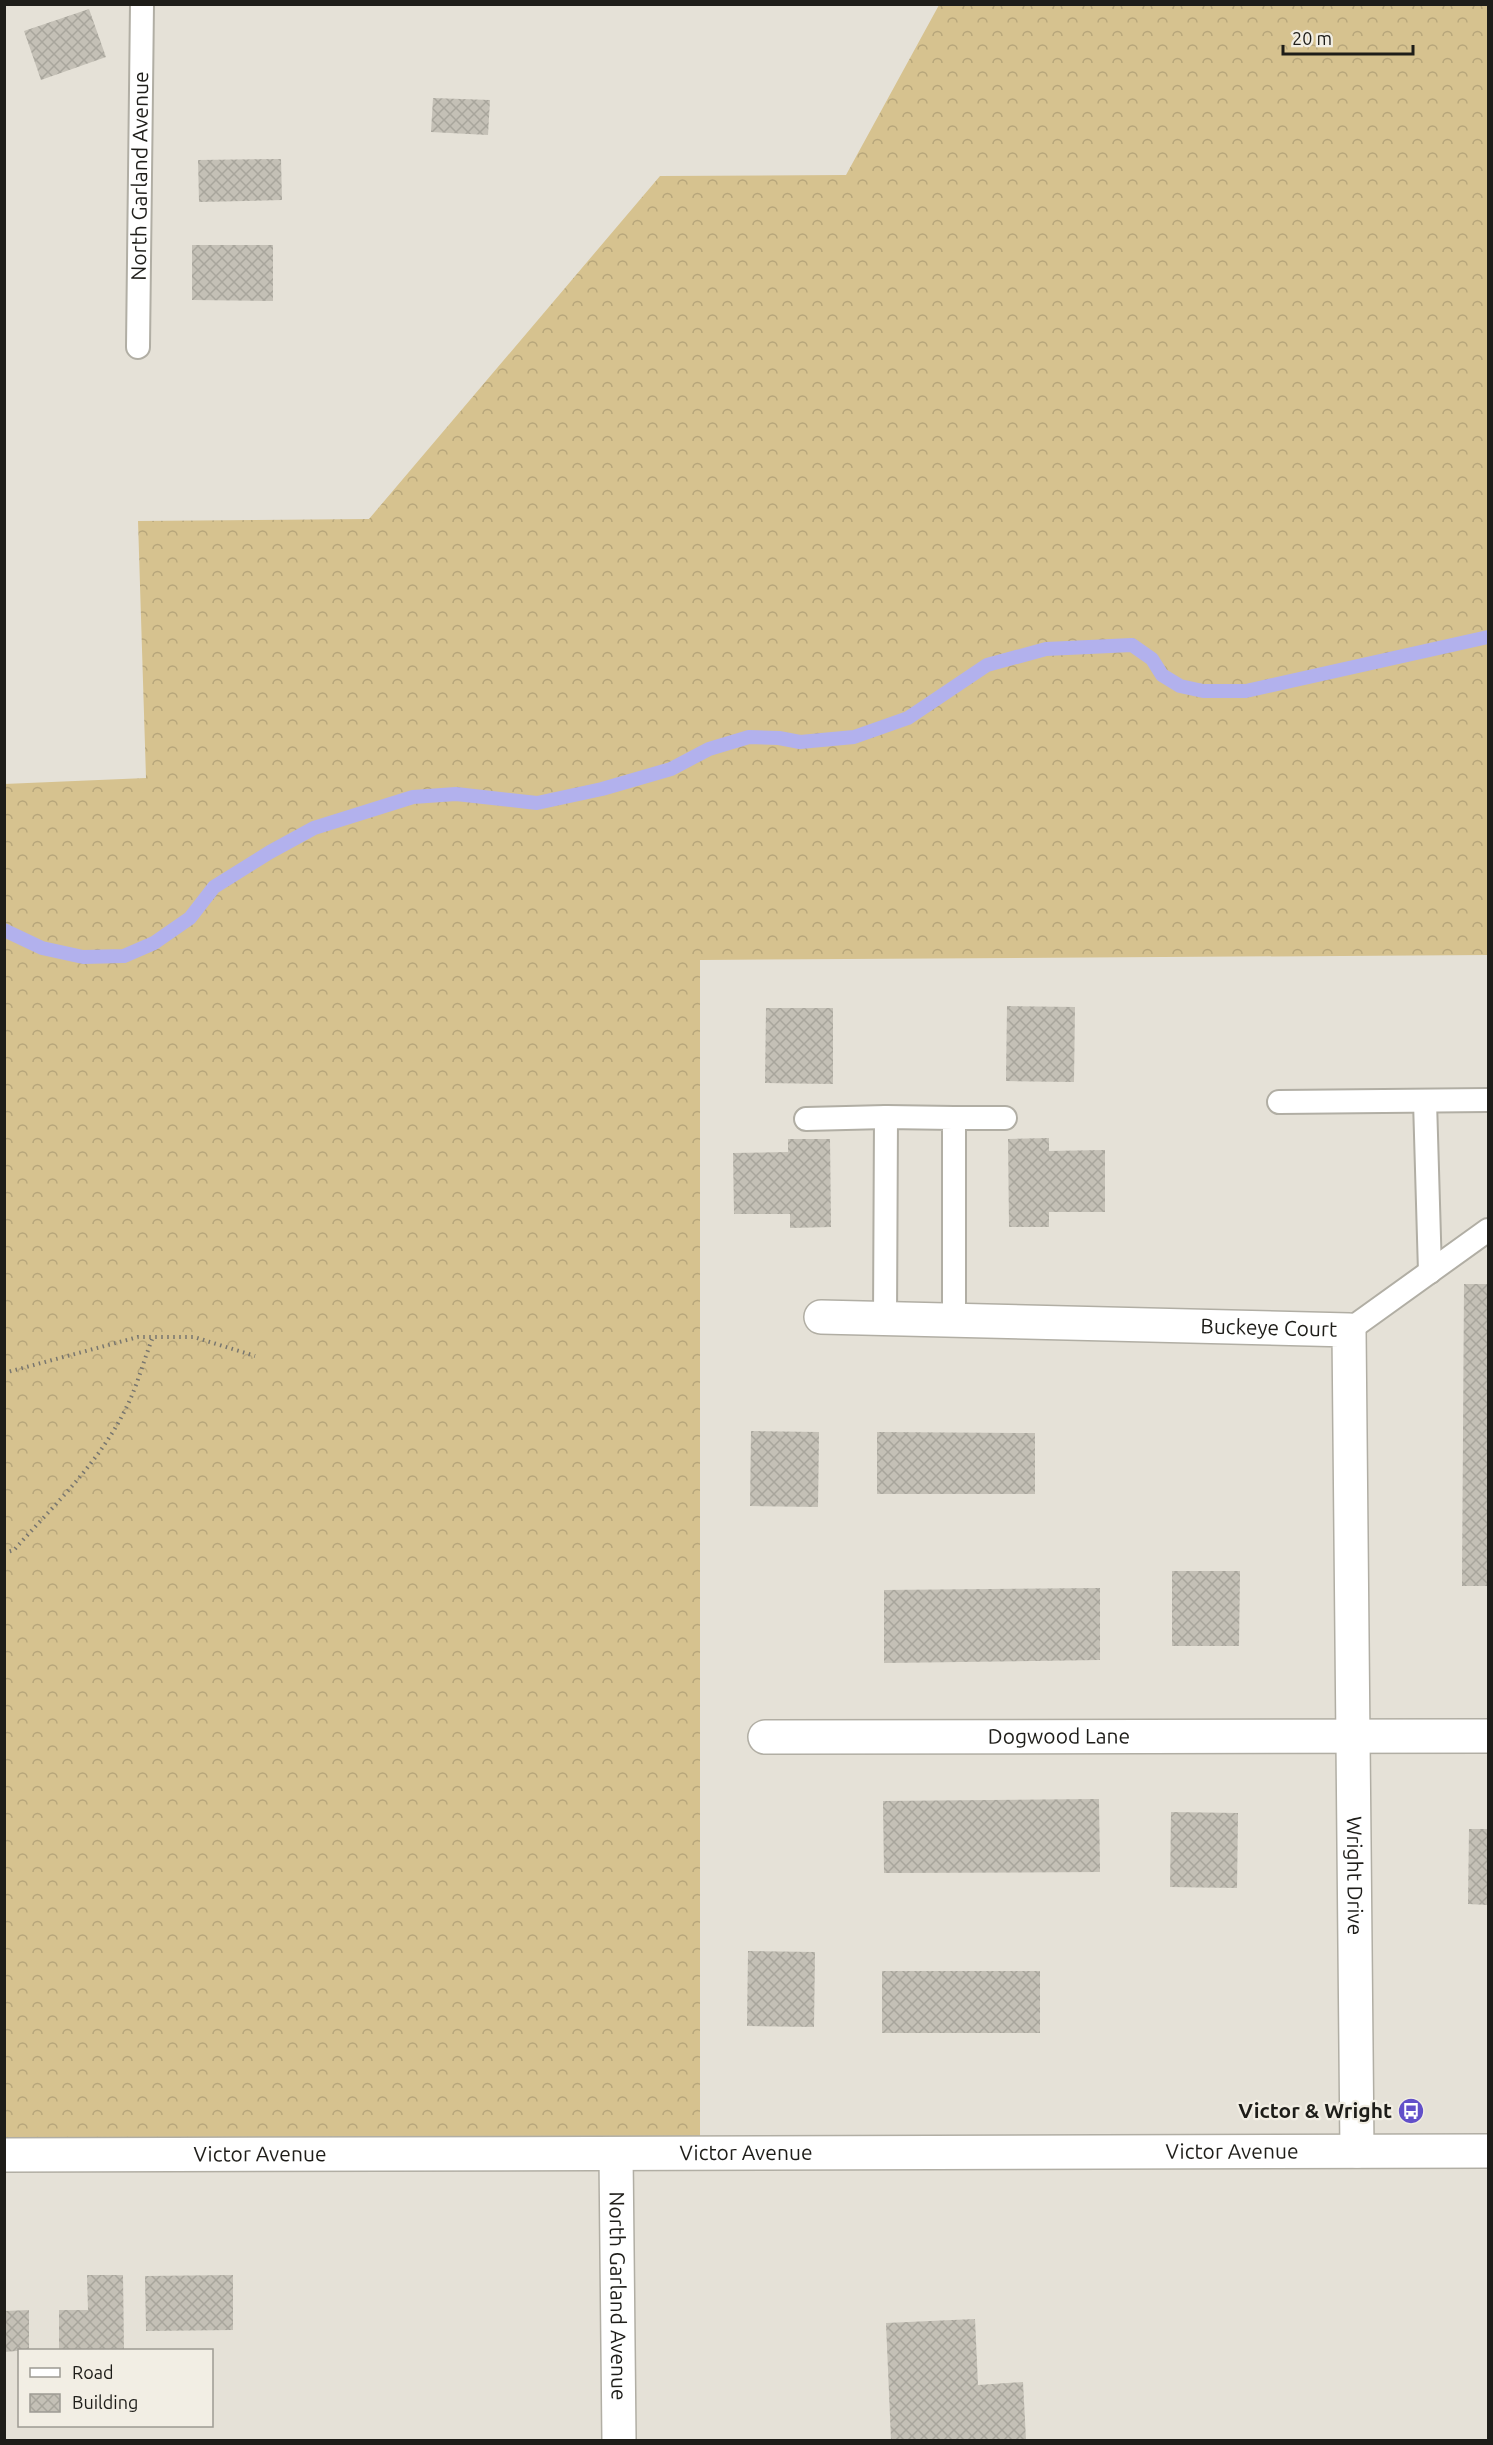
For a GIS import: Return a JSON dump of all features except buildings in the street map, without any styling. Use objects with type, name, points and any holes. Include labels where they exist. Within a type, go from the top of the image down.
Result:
[{"type":"street","name":"Buckeye Court","points":[[821,1317],[1348,1330],[1353,1736]]},
{"type":"street","points":[[1353,1736],[1488,1736]]},
{"type":"street","name":"Dogwood Lane","points":[[765,1737],[1353,1736]]},
{"type":"street","name":"Wright Drive","points":[[1353,1736],[1357,2151]]},
{"type":"street","name":"Victor Avenue","points":[[4,2155],[1488,2151]]},
{"type":"street","name":"North Garland Avenue","points":[[616,2154],[619,2440]]},
{"type":"lane","name":"North Garland Avenue","points":[[138,347],[142,4]]},
{"type":"lane","points":[[1279,1102],[1488,1100]]},
{"type":"lane","points":[[1425,1101],[1430,1272]]},
{"type":"lane","points":[[885,1319],[886,1117]]},
{"type":"lane","points":[[954,1118],[954,1320]]},
{"type":"lane","points":[[806,1119],[1005,1118]]},
{"type":"lane","points":[[1348,1330],[1488,1230]]},
{"type":"path","points":[[4,1373],[138,1337],[194,1337],[255,1356]]},
{"type":"path","points":[[4,1553],[14,1550],[72,1486],[104,1445],[128,1405],[153,1337]]},
{"type":"green space","points":[[939,5],[1488,5],[1488,955],[700,960],[700,2154],[5,2155],[4,784],[146,778],[138,521],[369,519],[660,176],[846,175]]},
{"type":"waterway","points":[[4,930],[42,948],[83,957],[124,956],[154,943],[190,918],[214,887],[314,828],[413,797],[456,794],[537,803],[602,789],[671,769],[709,749],[749,737],[779,738],[800,742],[854,737],[908,718],[987,665],[1046,649],[1132,645],[1152,659],[1162,675],[1180,686],[1203,691],[1246,691],[1488,637]]},
{"type":"place","name":"Victor & Wright","points":[[1411,2111]]}]
